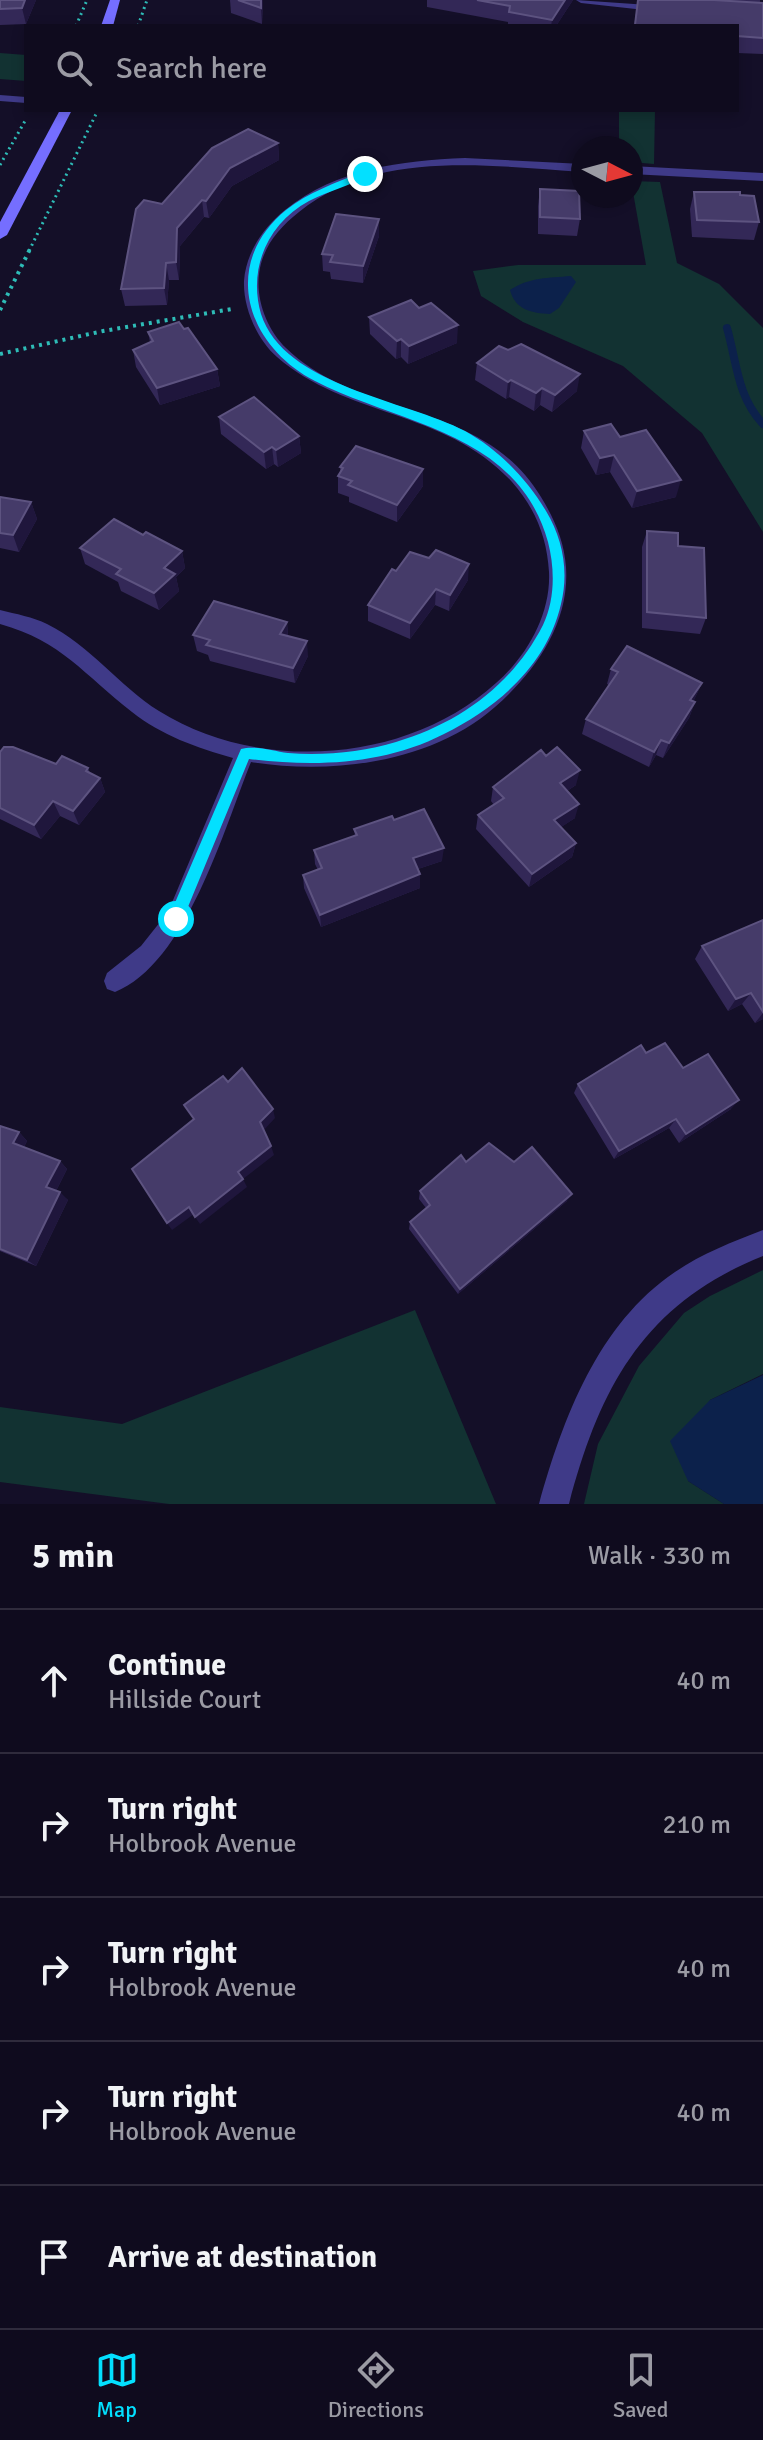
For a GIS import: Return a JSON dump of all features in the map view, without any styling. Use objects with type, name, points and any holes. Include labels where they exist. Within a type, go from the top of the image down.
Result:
[{"type":"street","points":[[108,24],[115,0]]},
{"type":"street","points":[[581,0],[671,9]]},
{"type":"street","points":[[0,235],[65,112]]},
{"type":"street","points":[[0,617],[42,630],[81,657],[141,708],[173,728],[245,753],[292,759],[345,757],[396,748],[480,709],[510,683],[533,655],[551,621],[559,586],[557,555],[549,525],[532,495],[511,471],[462,434],[317,378],[282,353],[253,306],[253,265],[265,238],[287,213],[305,200],[342,182],[386,168],[439,163],[571,168]]},
{"type":"street","points":[[643,171],[763,177]]},
{"type":"street","points":[[115,981],[149,953],[176,919],[245,753]]},
{"type":"street","points":[[554,1504],[563,1462],[586,1401],[618,1347],[657,1305],[700,1271],[763,1243]]},
{"type":"lane","points":[[0,98],[24,100]]},
{"type":"path","points":[[77,24],[87,0]]},
{"type":"path","points":[[139,24],[147,0]]},
{"type":"path","points":[[0,165],[31,112]]},
{"type":"path","points":[[0,310],[97,112]]},
{"type":"path","points":[[0,354],[103,331],[253,306]]},
{"type":"green space","points":[[0,53],[24,55],[24,81],[0,79]]},
{"type":"green space","points":[[619,112],[655,112],[654,164],[643,163],[643,136],[619,136]]},
{"type":"green space","points":[[643,181],[660,182],[677,263],[719,284],[763,328],[763,532],[702,433],[623,366],[523,322],[481,296],[473,271],[518,265],[646,265],[636,208],[643,208]]},
{"type":"green space","points":[[763,1270],[763,1374],[710,1400],[688,1481],[724,1504],[584,1504],[598,1444],[639,1366],[684,1313],[710,1296]]},
{"type":"green space","points":[[415,1310],[496,1504],[169,1504],[0,1482],[0,1407],[122,1424]]},
{"type":"water","points":[[571,276],[576,282],[559,308],[550,314],[531,311],[520,306],[512,297],[510,290],[532,280]]},
{"type":"water","points":[[763,1375],[763,1504],[724,1504],[688,1481],[670,1441],[710,1400]]},
{"type":"building","points":[[0,0],[25,0],[22,8],[0,9]]},
{"type":"building","points":[[238,0],[261,0],[261,8]]},
{"type":"building","points":[[477,0],[565,0],[552,20],[509,12],[510,6]]},
{"type":"building","points":[[638,0],[763,3],[763,38],[739,36],[739,24],[635,24]]},
{"type":"building","points":[[248,129],[278,143],[230,168],[206,201],[202,200],[177,228],[176,262],[166,263],[164,288],[121,289],[136,209],[144,200],[162,204],[212,148]]},
{"type":"building","points":[[540,189],[571,191],[571,208],[580,208],[580,219],[540,217]]},
{"type":"building","points":[[694,192],[740,192],[740,195],[754,196],[759,222],[697,220]]},
{"type":"building","points":[[336,214],[379,219],[363,266],[330,262],[333,255],[322,254]]},
{"type":"building","points":[[411,300],[419,308],[431,303],[458,325],[409,346],[401,339],[397,341],[369,317]]},
{"type":"building","points":[[179,322],[184,329],[188,328],[217,369],[157,388],[133,350],[153,341],[148,332]]},
{"type":"building","points":[[521,344],[580,374],[555,395],[542,388],[536,393],[511,380],[508,382],[477,363],[499,346],[508,350]]},
{"type":"building","points":[[254,397],[299,436],[276,450],[272,447],[264,452],[219,417]]},
{"type":"building","points":[[611,424],[620,437],[646,430],[681,480],[637,491],[614,455],[600,458],[584,431]]},
{"type":"building","points":[[356,446],[423,469],[397,505],[348,485],[352,481],[338,476],[343,468],[340,467]]},
{"type":"building","points":[[0,497],[31,502],[13,535],[0,533]]},
{"type":"building","points":[[114,519],[182,551],[164,568],[175,574],[154,593],[116,574],[121,569],[80,548]]},
{"type":"building","points":[[647,531],[678,533],[678,546],[704,548],[706,618],[647,612]]},
{"type":"building","points":[[436,550],[469,564],[450,595],[436,589],[410,623],[368,605],[392,569],[396,571],[410,552],[429,558]]},
{"type":"building","points":[[214,601],[287,622],[280,634],[307,641],[293,668],[206,645],[210,640],[193,635]]},
{"type":"building","points":[[627,646],[702,683],[690,700],[695,702],[669,743],[661,740],[654,752],[586,719],[618,672],[611,669]]},
{"type":"building","points":[[4,747],[13,747],[56,764],[62,756],[88,768],[86,771],[100,778],[73,811],[53,801],[34,825],[0,808],[0,752]]},
{"type":"building","points":[[557,747],[580,770],[560,783],[579,804],[554,820],[576,843],[532,874],[478,815],[504,798],[493,787],[541,750],[546,756]]},
{"type":"building","points":[[424,809],[444,848],[413,858],[420,874],[320,915],[303,875],[322,868],[314,850],[357,835],[354,829]]},
{"type":"building","points":[[763,920],[763,1012],[751,993],[736,999],[702,946]]},
{"type":"building","points":[[665,1043],[683,1068],[708,1054],[739,1100],[686,1134],[676,1119],[619,1151],[578,1084],[641,1045],[646,1053]]},
{"type":"building","points":[[242,1068],[273,1109],[260,1122],[271,1146],[238,1172],[243,1179],[195,1217],[189,1207],[167,1223],[132,1169],[194,1119],[184,1105],[223,1076],[228,1082]]},
{"type":"building","points":[[0,1126],[19,1132],[13,1143],[60,1161],[46,1187],[60,1192],[27,1260],[0,1249]]},
{"type":"building","points":[[489,1143],[514,1162],[532,1147],[572,1194],[460,1289],[410,1222],[430,1205],[420,1191],[461,1155],[466,1162]]},
{"type":"waterway","points":[[727,328],[743,391],[763,424]]},
{"type":"route","points":[[176,919],[245,753],[292,759],[345,757],[396,748],[437,732],[480,709],[510,683],[533,655],[551,621],[559,586],[557,555],[549,525],[532,495],[511,471],[462,434],[317,378],[282,353],[253,306],[250,287],[253,265],[265,238],[287,213],[305,200],[365,174]]}]
